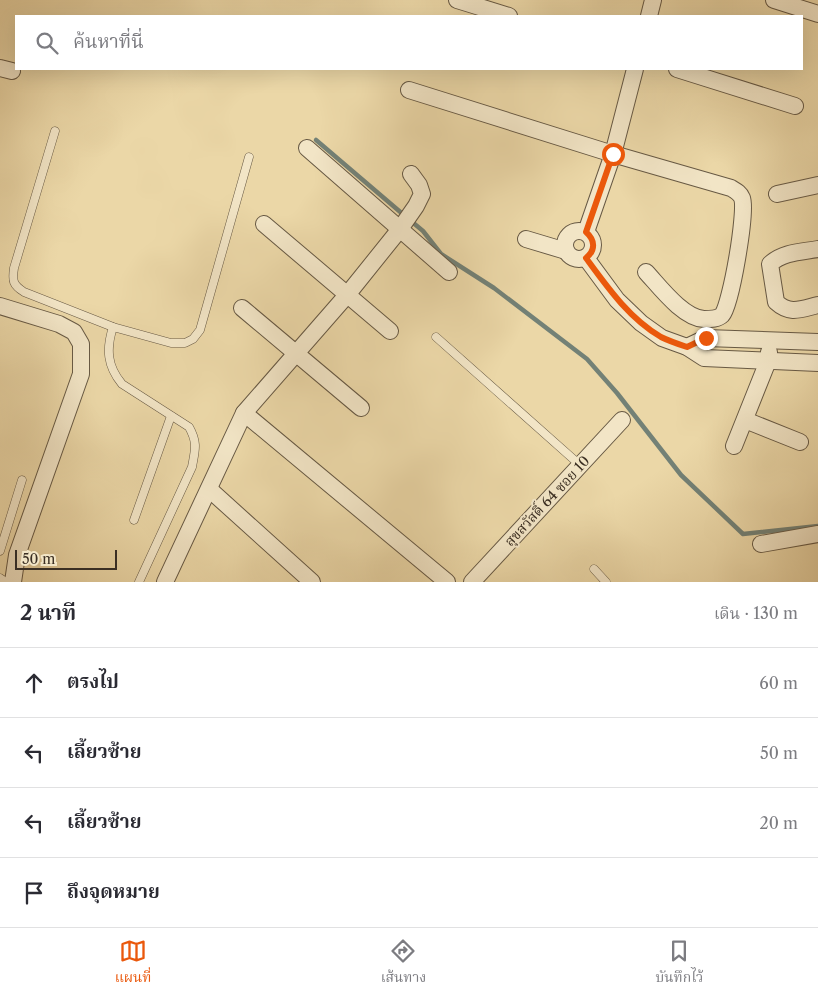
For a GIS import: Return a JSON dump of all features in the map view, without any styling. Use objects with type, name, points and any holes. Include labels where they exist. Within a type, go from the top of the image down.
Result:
[{"type":"street","points":[[457,0],[506,15]]},
{"type":"street","points":[[649,15],[653,0]]},
{"type":"street","points":[[774,0],[818,14]]},
{"type":"street","points":[[586,232],[613,154],[635,70]]},
{"type":"street","points":[[680,70],[795,106]]},
{"type":"street","points":[[409,90],[613,154],[731,188],[738,192],[742,197],[744,205],[741,230],[730,298],[726,310],[721,317],[694,318],[677,305],[646,272]]},
{"type":"street","points":[[307,148],[408,218],[449,272]]},
{"type":"street","points":[[171,579],[244,413],[347,295],[408,218],[422,194],[419,185],[411,174]]},
{"type":"street","points":[[777,194],[818,186]]},
{"type":"street","points":[[264,224],[390,331]]},
{"type":"street","points":[[526,239],[566,251],[572,258],[577,259],[586,258],[590,255],[594,245],[593,240],[586,232],[576,231],[568,236],[565,246],[566,251]]},
{"type":"street","points":[[818,249],[785,254],[776,258],[770,264],[776,302],[784,310],[796,310],[818,305]]},
{"type":"street","points":[[586,258],[617,300],[641,322],[662,338],[687,347],[704,358],[818,363]]},
{"type":"street","points":[[0,306],[67,328],[74,332],[81,344],[82,351],[81,374],[17,555],[13,582]]},
{"type":"street","points":[[242,308],[361,408]]},
{"type":"street","points":[[687,347],[706,338],[818,342]]},
{"type":"street","points":[[719,358],[721,339]]},
{"type":"street","points":[[734,446],[768,361],[769,339]]},
{"type":"street","points":[[244,413],[447,582]]},
{"type":"street","name":"สุขสวัสดิ์ 64 ซอย 10","points":[[472,582],[622,420]]},
{"type":"street","points":[[745,420],[800,442]]},
{"type":"street","points":[[209,489],[312,582]]},
{"type":"street","points":[[761,544],[818,534]]},
{"type":"lane","points":[[55,131],[14,268],[12,280],[15,286],[24,292],[113,327],[171,343],[185,343],[192,339],[200,330],[250,157]]},
{"type":"lane","points":[[113,327],[108,346],[114,374],[122,384],[189,427],[195,438],[192,467],[139,582]]},
{"type":"lane","points":[[436,337],[580,465]]},
{"type":"lane","points":[[134,520],[172,416]]},
{"type":"lane","points":[[0,551],[22,480]]},
{"type":"lane","points":[[594,569],[606,582]]},
{"type":"lane","points":[[0,578],[6,582]]},
{"type":"waterway","points":[[316,140],[405,216]]},
{"type":"waterway","points":[[411,221],[423,231],[441,254],[494,288],[587,359],[617,393],[681,475],[743,534],[818,526]]},
{"type":"route","points":[[613,154],[586,232],[593,240],[594,245],[590,255],[586,258],[617,300],[662,338],[687,347],[706,338]]}]
